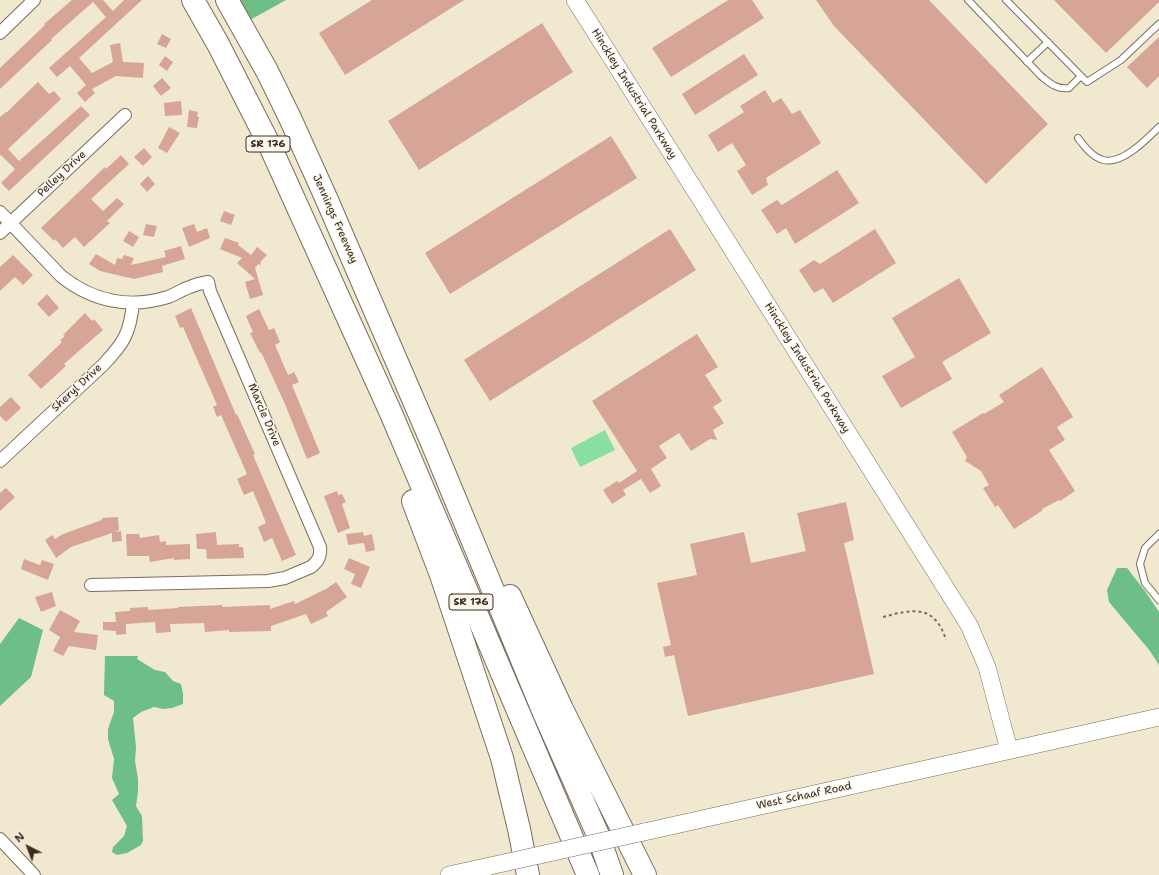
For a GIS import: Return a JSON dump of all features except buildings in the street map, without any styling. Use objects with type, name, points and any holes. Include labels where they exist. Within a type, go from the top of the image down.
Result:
[{"type":"highway","name":"SR 176","points":[[193,0],[218,44],[270,146],[352,330],[390,411],[588,875]]},
{"type":"highway","name":"Jennings Freeway","points":[[227,0],[267,71],[290,118],[432,443]]},
{"type":"highway","points":[[352,330],[441,575],[507,776],[528,875]]},
{"type":"highway","name":"SR 176","points":[[432,443],[544,713],[598,835],[612,875]]},
{"type":"highway","points":[[432,443],[464,500],[562,709],[645,875]]},
{"type":"highway","points":[[484,706],[505,796],[513,840],[517,875]]},
{"type":"highway","points":[[598,835],[619,875]]},
{"type":"street","points":[[0,33],[34,0]]},
{"type":"street","name":"Hinckley Industrial Parkway","points":[[575,0],[969,625],[987,667],[1009,750]]},
{"type":"street","name":"Pelley Drive","points":[[0,233],[125,115]]},
{"type":"street","name":"Marcie Drive","points":[[0,212],[52,268],[72,285],[96,297],[133,303],[166,297],[192,286],[208,282],[213,297],[317,540],[320,554],[319,560],[311,567],[276,581],[91,585]]},
{"type":"street","name":"Sheryl Drive","points":[[0,461],[103,365],[118,348],[129,330],[133,303]]},
{"type":"street","name":"West Schaaf Road","points":[[449,875],[1159,717]]},
{"type":"street","points":[[0,839],[34,875]]},
{"type":"lane","points":[[968,0],[1027,62],[1053,86],[1062,89],[1069,88],[1081,76]]},
{"type":"lane","points":[[1006,0],[1087,82],[1121,60],[1159,24]]},
{"type":"lane","points":[[1027,62],[1048,42]]},
{"type":"lane","points":[[1078,138],[1088,151],[1103,160],[1119,159],[1136,149],[1159,127]]},
{"type":"lane","points":[[1159,534],[1145,548],[1140,564],[1145,584],[1159,600]]},
{"type":"path","points":[[883,617],[909,610],[931,616],[940,625],[946,640]]},
{"type":"green space","points":[[227,0],[286,0],[241,25]]},
{"type":"green space","points":[[605,430],[615,450],[580,467],[571,448]]},
{"type":"green space","points":[[1117,568],[1127,568],[1159,612],[1159,665],[1150,651],[1109,602],[1107,590]]},
{"type":"green space","points":[[19,618],[43,630],[31,677],[0,706],[0,644]]},
{"type":"green space","points":[[105,656],[138,656],[137,659],[155,670],[165,672],[173,681],[181,684],[183,694],[183,704],[172,708],[163,709],[154,707],[141,712],[133,718],[136,747],[135,761],[138,779],[136,806],[142,816],[143,841],[141,845],[127,853],[117,855],[112,852],[113,847],[124,836],[127,826],[112,800],[119,794],[112,778],[114,759],[108,739],[108,729],[114,712],[114,701],[104,695]]}]
